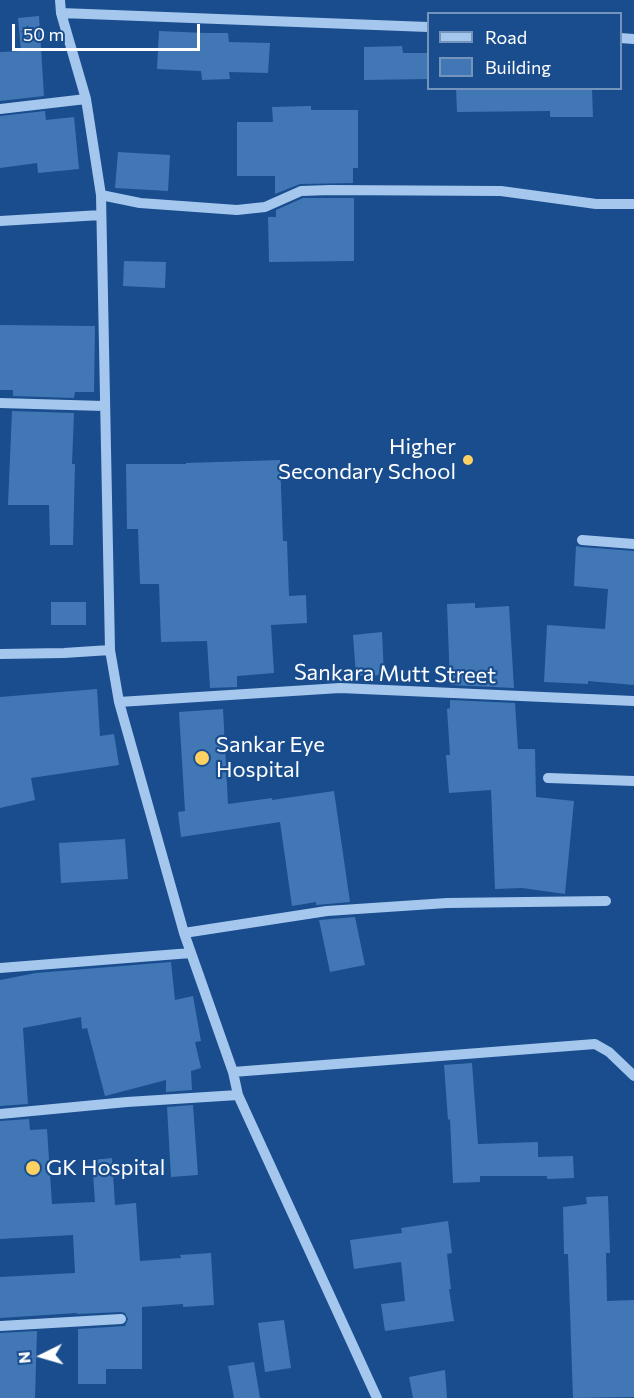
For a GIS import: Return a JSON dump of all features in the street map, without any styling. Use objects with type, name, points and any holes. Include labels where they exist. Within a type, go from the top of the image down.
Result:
[{"type":"street","points":[[60,0],[61,13],[86,99],[101,195],[110,650],[119,702],[184,933],[233,1072],[238,1095],[377,1398]]},
{"type":"street","points":[[61,13],[427,27]]},
{"type":"street","points":[[0,109],[86,99]]},
{"type":"street","points":[[101,195],[140,203],[237,210],[265,207],[301,191],[319,190],[501,191],[596,204],[634,204]]},
{"type":"street","points":[[0,221],[101,215]]},
{"type":"street","points":[[0,403],[104,406]]},
{"type":"street","points":[[582,540],[634,544]]},
{"type":"street","points":[[0,654],[110,650]]},
{"type":"street","name":"Sankara Mutt Street","points":[[119,702],[340,688],[634,700]]},
{"type":"street","points":[[548,778],[634,781]]},
{"type":"street","points":[[184,933],[327,911],[447,903],[606,901]]},
{"type":"street","points":[[0,968],[191,953]]},
{"type":"street","points":[[233,1072],[595,1044],[609,1052],[634,1076]]},
{"type":"street","points":[[0,1114],[127,1102],[238,1095]]},
{"type":"street","points":[[0,1326],[121,1319]]},
{"type":"building","points":[[39,16],[44,96],[0,101],[0,52],[21,51],[18,18]]},
{"type":"building","points":[[159,31],[228,33],[229,42],[270,43],[268,73],[229,72],[230,79],[202,80],[201,71],[157,69]]},
{"type":"building","points":[[402,46],[403,53],[427,53],[427,79],[364,80],[364,47]]},
{"type":"building","points":[[456,90],[592,90],[593,117],[550,117],[550,111],[457,112]]},
{"type":"building","points":[[311,106],[311,110],[358,110],[358,168],[353,168],[353,183],[300,184],[275,194],[275,176],[237,176],[237,122],[273,122],[272,107]]},
{"type":"building","points":[[45,111],[46,120],[74,117],[79,169],[38,173],[37,163],[0,168],[0,116]]},
{"type":"building","points":[[118,152],[170,155],[168,191],[115,188]]},
{"type":"building","points":[[303,198],[354,198],[354,261],[269,262],[268,217],[276,217],[276,210]]},
{"type":"building","points":[[124,261],[166,262],[165,288],[123,286]]},
{"type":"building","points":[[0,325],[95,326],[94,392],[75,392],[74,398],[13,396],[13,390],[0,390]]},
{"type":"building","points":[[12,411],[74,413],[73,545],[50,545],[49,505],[8,505]]},
{"type":"building","points":[[280,460],[283,541],[287,541],[289,596],[306,595],[307,623],[271,625],[274,673],[237,676],[237,687],[210,688],[207,641],[161,642],[159,584],[140,584],[138,529],[127,529],[126,464]]},
{"type":"building","points":[[576,546],[634,551],[634,685],[588,681],[588,684],[544,682],[547,625],[605,629],[608,589],[574,586]]},
{"type":"building","points":[[51,602],[86,602],[86,625],[51,625]]},
{"type":"building","points":[[475,603],[475,608],[509,606],[514,688],[450,685],[447,604]]},
{"type":"building","points":[[382,632],[384,675],[356,676],[353,635]]},
{"type":"building","points":[[97,689],[100,736],[114,734],[119,765],[31,778],[35,800],[0,808],[0,697]]},
{"type":"building","points":[[450,700],[515,703],[518,749],[535,749],[536,797],[574,801],[565,894],[522,888],[495,889],[491,790],[449,793],[446,755],[450,755],[447,709],[450,708]]},
{"type":"building","points":[[223,709],[228,804],[334,791],[350,902],[316,905],[316,902],[292,906],[280,822],[181,837],[178,812],[185,811],[179,712]]},
{"type":"building","points":[[125,839],[128,879],[61,883],[59,843]]},
{"type":"building","points":[[355,917],[365,965],[330,972],[319,920]]},
{"type":"building","points":[[171,962],[175,1000],[193,996],[201,1041],[195,1042],[201,1068],[191,1071],[192,1090],[166,1092],[166,1080],[105,1096],[87,1028],[82,1029],[81,1017],[23,1028],[28,1104],[0,1106],[0,980],[36,973]]},
{"type":"building","points":[[472,1063],[478,1144],[538,1142],[538,1157],[573,1156],[574,1178],[480,1176],[480,1182],[453,1183],[450,1119],[448,1120],[444,1065]]},
{"type":"building","points":[[193,1105],[198,1175],[171,1177],[167,1107]]},
{"type":"building","points":[[29,1119],[30,1130],[47,1129],[52,1204],[95,1202],[92,1160],[112,1158],[115,1205],[136,1203],[140,1261],[211,1253],[214,1305],[183,1307],[183,1304],[142,1307],[142,1369],[106,1369],[106,1384],[78,1384],[78,1329],[125,1326],[128,1319],[125,1313],[77,1313],[0,1318],[0,1277],[75,1273],[73,1235],[0,1239],[0,1121]]},
{"type":"building","points":[[608,1196],[610,1253],[606,1253],[607,1301],[634,1300],[634,1397],[573,1398],[568,1254],[564,1254],[563,1207],[587,1204],[586,1197]]},
{"type":"building","points":[[448,1221],[452,1253],[447,1254],[451,1289],[449,1289],[454,1321],[385,1331],[381,1304],[405,1301],[401,1262],[354,1269],[350,1240],[402,1233],[401,1228]]},
{"type":"building","points":[[284,1320],[291,1368],[265,1372],[258,1323]]},
{"type":"building","points":[[37,1331],[35,1398],[0,1398],[0,1333]]},
{"type":"building","points":[[254,1362],[260,1398],[234,1398],[228,1366]]},
{"type":"building","points":[[445,1370],[447,1398],[413,1398],[409,1377]]},
{"type":"place","name":"Higher Secondary School","points":[[468,460]]},
{"type":"place","name":"Sankar Eye Hospital","points":[[202,758]]},
{"type":"place","name":"GK Hospital","points":[[33,1168]]}]
